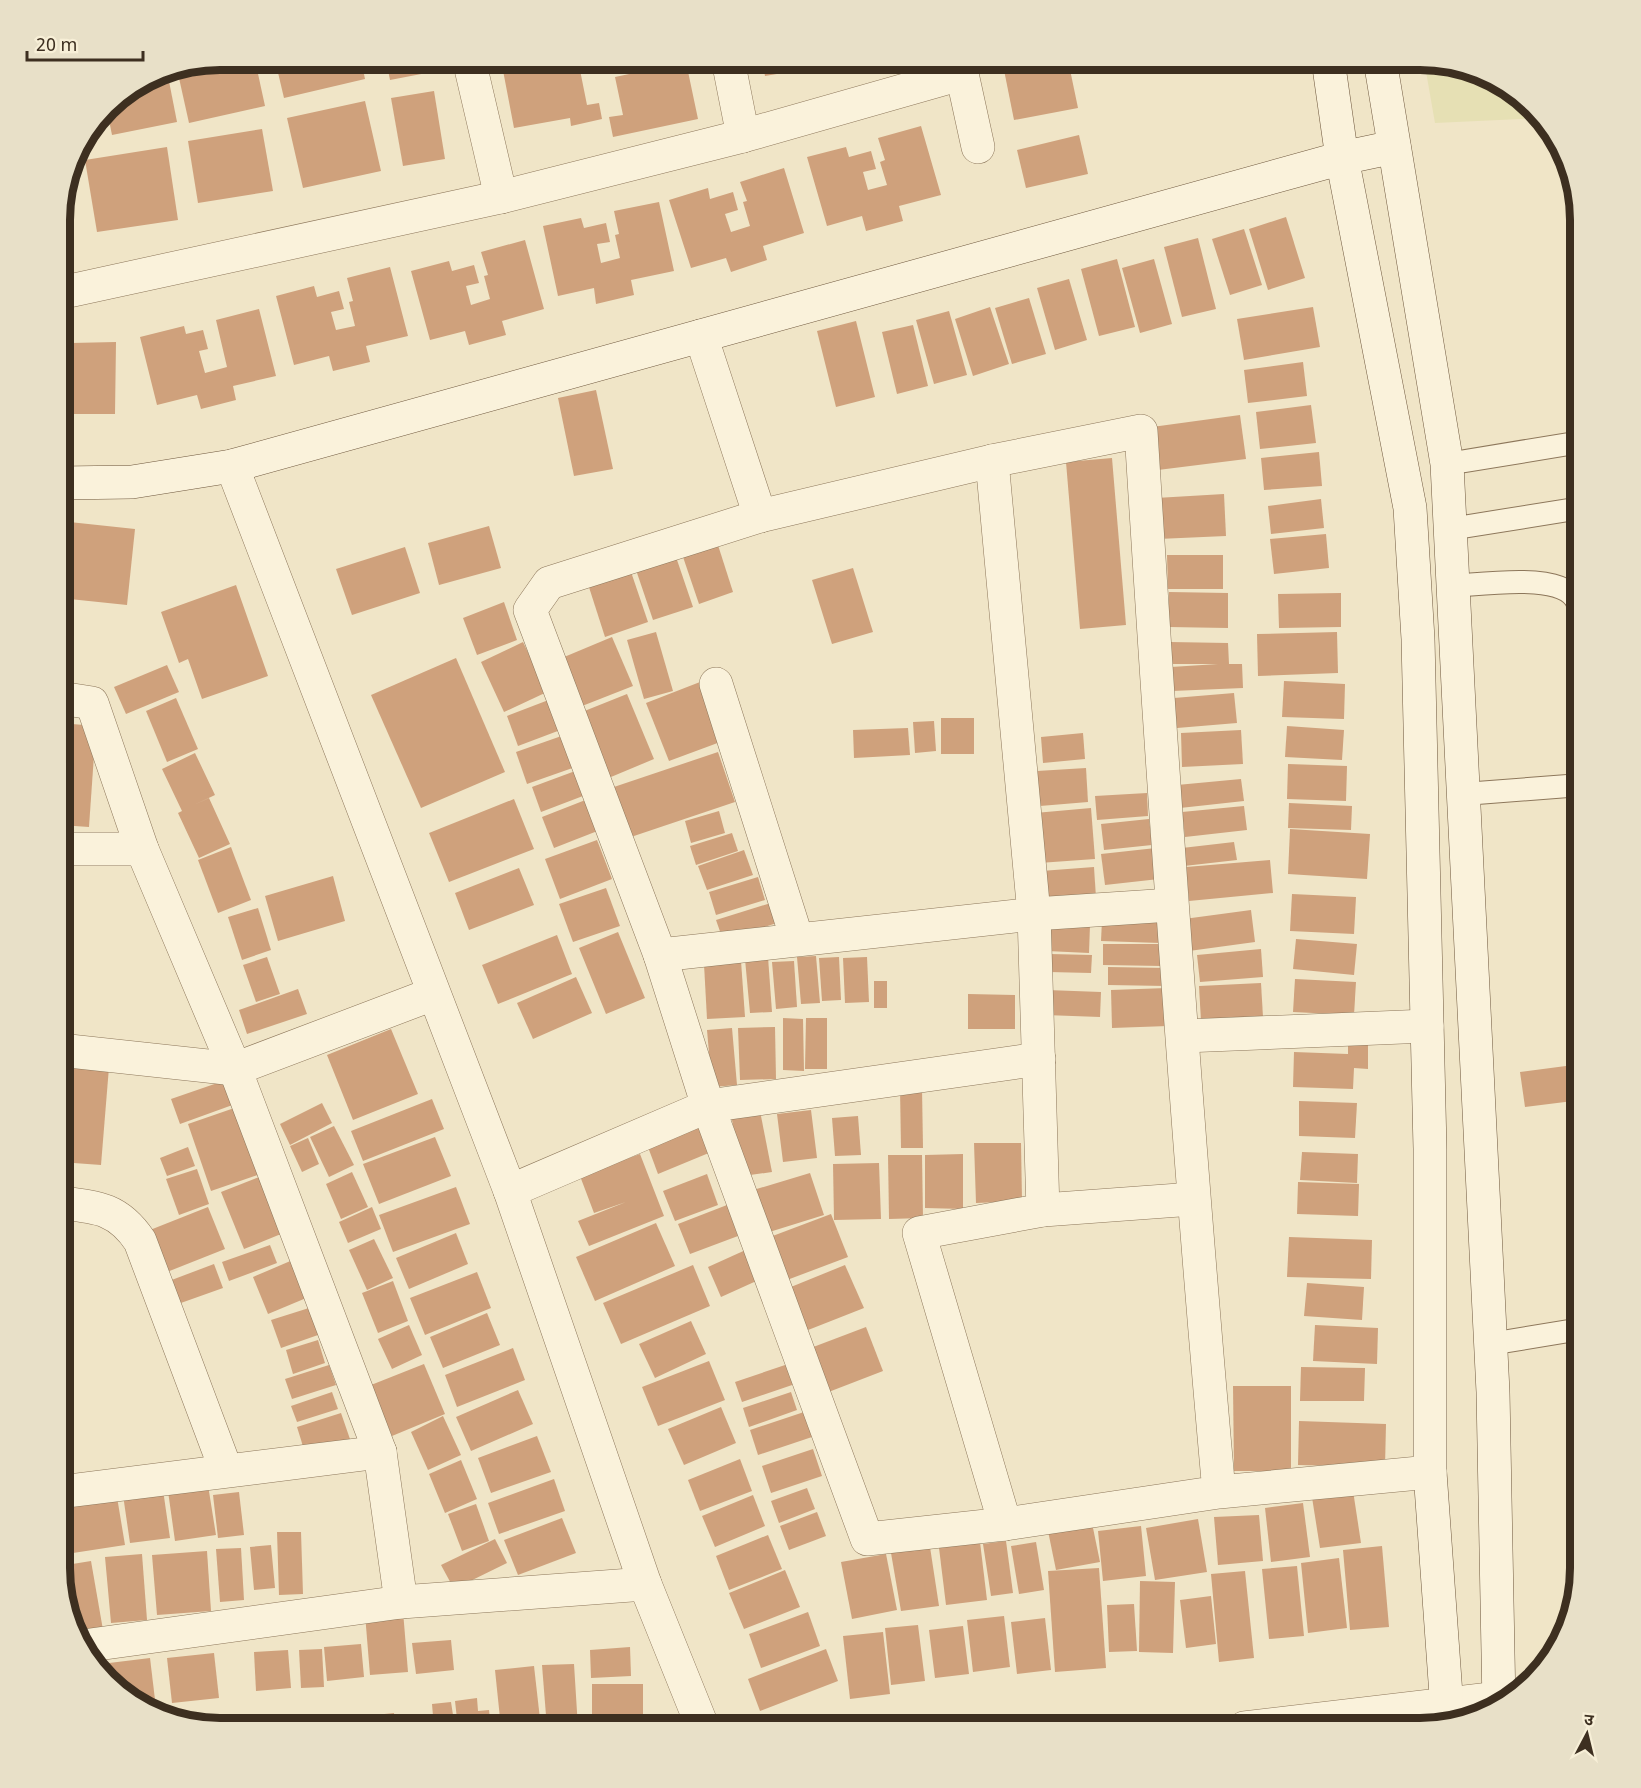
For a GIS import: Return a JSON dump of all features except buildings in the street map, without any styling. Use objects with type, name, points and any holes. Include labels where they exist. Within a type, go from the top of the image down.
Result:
[{"type":"street","points":[[472,71],[501,197]]},
{"type":"street","points":[[730,71],[743,136]]},
{"type":"street","points":[[71,291],[501,197],[743,136],[947,71]]},
{"type":"street","points":[[961,71],[978,147]]},
{"type":"street","points":[[1330,71],[1342,158],[1410,508],[1418,639],[1430,1149],[1430,1472],[1448,1714]]},
{"type":"street","points":[[1382,71],[1447,464],[1490,1344],[1499,1695]]},
{"type":"street","points":[[71,483],[132,482],[232,466],[1342,158],[1394,147]]},
{"type":"street","points":[[701,336],[760,516]]},
{"type":"street","points":[[1219,1492],[1193,1199],[1184,1036],[1171,905],[1141,431],[992,461],[760,516],[549,583],[530,610],[660,955],[708,1106],[867,1539],[1005,1524],[1219,1492],[1430,1472]]},
{"type":"street","points":[[992,461],[1034,914],[1043,1210]]},
{"type":"street","points":[[232,466],[510,1191],[645,1584],[699,1718]]},
{"type":"street","points":[[716,684],[797,939]]},
{"type":"street","points":[[71,700],[92,703],[142,849],[235,1069],[380,1452],[401,1602]]},
{"type":"street","points":[[71,849],[142,849]]},
{"type":"street","points":[[660,955],[1034,914],[1171,905]]},
{"type":"street","points":[[70,1051],[235,1069],[433,994]]},
{"type":"street","points":[[1184,1036],[1427,1026]]},
{"type":"street","points":[[510,1191],[708,1106],[1039,1059]]},
{"type":"street","points":[[1005,1524],[919,1233],[1043,1210],[1193,1199]]},
{"type":"street","points":[[70,1204],[96,1207],[118,1216],[130,1226],[140,1241],[226,1470]]},
{"type":"street","points":[[70,1491],[380,1452]]},
{"type":"street","points":[[93,1646],[401,1602],[645,1584]]},
{"type":"street","points":[[1390,1718],[1448,1714],[1476,1707]]},
{"type":"lane","points":[[1447,464],[1570,444]]},
{"type":"lane","points":[[1450,529],[1570,510]]},
{"type":"lane","points":[[1452,586],[1539,583],[1558,585],[1570,591]]},
{"type":"lane","points":[[1464,794],[1570,786]]},
{"type":"lane","points":[[1490,1344],[1570,1331]]},
{"type":"shaded area","points":[[1426,71],[1450,73],[1478,82],[1504,96],[1530,119],[1435,123]]}]
